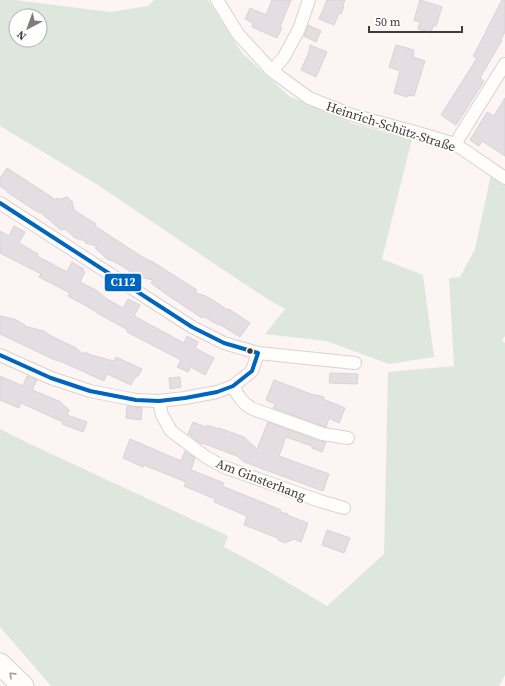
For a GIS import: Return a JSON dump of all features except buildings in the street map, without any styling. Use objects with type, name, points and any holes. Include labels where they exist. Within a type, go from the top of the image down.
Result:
[{"type":"highway","points":[[0,664],[23,686]]},
{"type":"street","name":"Heinrich-Schütz-Straße","points":[[217,0],[238,34],[272,71],[309,98],[352,116],[455,144],[505,178]]},
{"type":"street","points":[[272,71],[284,57],[299,29],[309,0]]},
{"type":"street","points":[[455,144],[505,64]]},
{"type":"street","points":[[0,203],[192,327],[224,343],[258,353],[355,363]]},
{"type":"street","points":[[0,356],[52,378],[90,391],[136,400],[159,401],[217,392],[233,386],[252,371],[258,353]]},
{"type":"street","points":[[233,386],[242,401],[253,409],[323,434],[348,438]]},
{"type":"street","name":"Am Ginsterhang","points":[[159,401],[162,415],[171,431],[206,458],[224,467],[344,508]]},
{"type":"shaded area","points":[[0,0],[15,0],[110,12],[148,6],[154,0],[208,0],[242,53],[289,96],[351,123],[412,139],[382,259],[423,275],[434,357],[389,364],[326,341],[265,334],[285,309],[228,273],[98,185],[0,126]]},
{"type":"shaded area","points":[[491,174],[505,183],[505,336],[502,340],[505,343],[505,675],[499,686],[51,686],[0,627],[0,429],[228,536],[224,547],[258,565],[327,606],[384,554],[388,372],[454,366],[449,278],[460,277],[475,249]]},
{"type":"transit line","name":"C112","points":[[0,203],[192,327],[224,343],[258,353],[252,371],[233,386],[217,392],[159,401],[136,400],[90,391],[51,378],[0,355]]}]
